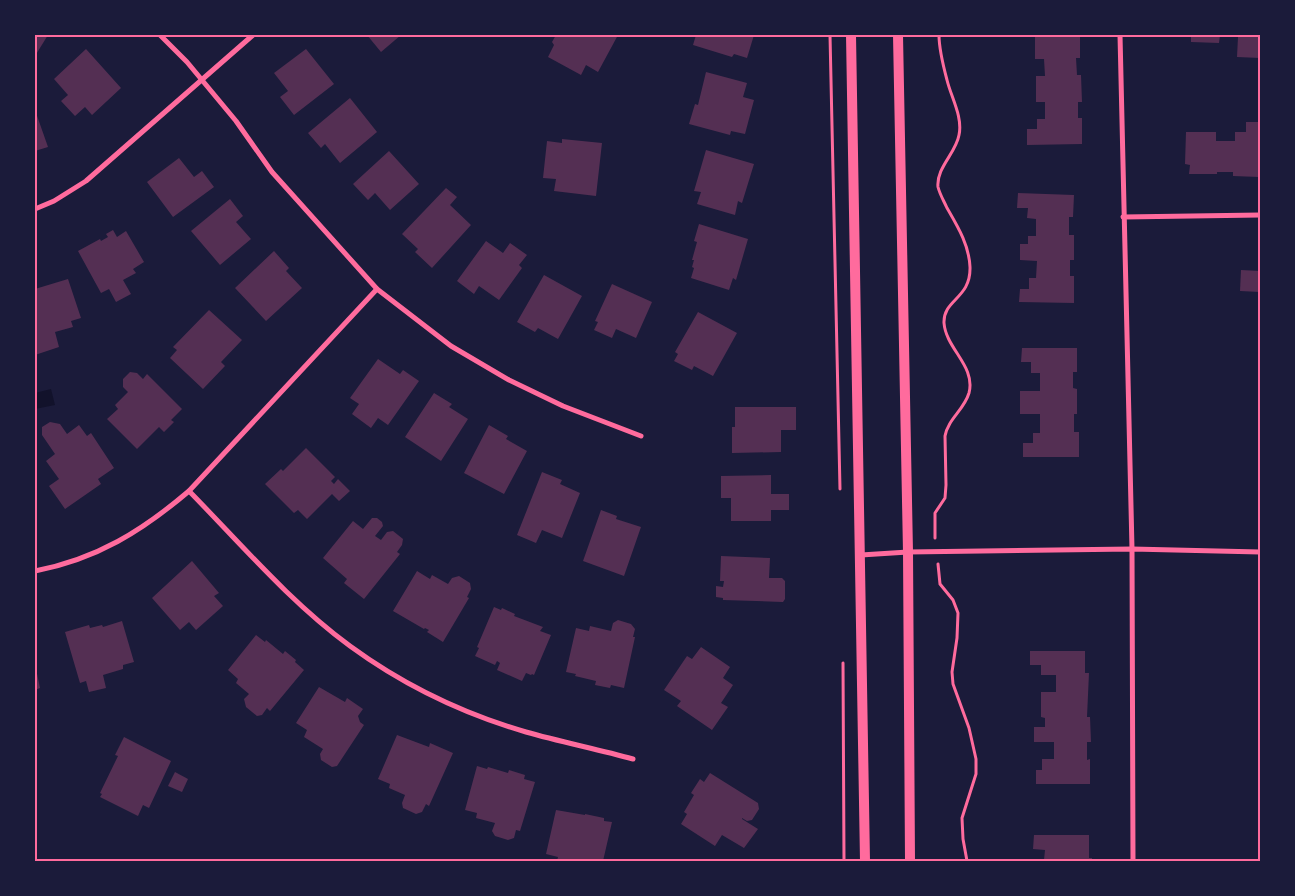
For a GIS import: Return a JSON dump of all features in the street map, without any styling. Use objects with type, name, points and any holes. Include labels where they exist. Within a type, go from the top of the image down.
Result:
[{"type":"main road","points":[[851,35],[865,861]]},
{"type":"main road","points":[[898,35],[908,552],[910,861]]},
{"type":"street","points":[[160,35],[202,80],[236,121],[272,172],[377,288],[451,346],[509,380],[563,406],[641,436]]},
{"type":"street","points":[[35,209],[54,201],[86,181],[253,35]]},
{"type":"street","points":[[1120,35],[1132,549],[1133,861]]},
{"type":"street","points":[[1123,217],[1260,215]]},
{"type":"street","points":[[35,571],[89,556],[126,538],[160,516],[189,491],[377,288]]},
{"type":"street","points":[[189,491],[296,602],[350,646],[391,673],[428,693],[479,716],[526,732],[633,758]]},
{"type":"street","points":[[861,555],[908,552],[1132,549],[1260,552]]},
{"type":"path","points":[[830,35],[840,493]]},
{"type":"path","points":[[939,35],[947,80],[960,125],[956,144],[942,170],[938,186],[940,195],[965,240],[969,254],[970,270],[969,283],[964,292],[946,311],[944,322],[950,345],[966,368],[970,382],[969,393],[964,404],[946,429],[944,498],[935,513],[934,530],[940,584],[954,600],[958,612],[957,638],[952,672],[953,684],[969,728],[976,759],[976,774],[961,827],[967,861]]},
{"type":"path","points":[[843,662],[844,861]]},
{"type":"shaded area","points":[[51,389],[55,405],[35,409],[35,393]]},
{"type":"building","points":[[35,35],[48,35],[35,56]]},
{"type":"building","points":[[367,35],[401,35],[381,52]]},
{"type":"building","points":[[556,35],[618,35],[598,72],[586,65],[581,75],[548,57],[554,45],[552,42]]},
{"type":"building","points":[[696,35],[754,35],[747,58],[734,54],[732,57],[693,45]]},
{"type":"building","points":[[1035,35],[1080,35],[1080,58],[1076,58],[1077,75],[1081,75],[1082,102],[1078,102],[1078,118],[1082,118],[1082,144],[1027,145],[1027,129],[1037,129],[1037,119],[1045,119],[1045,102],[1036,102],[1036,76],[1045,76],[1044,59],[1035,59]]},
{"type":"building","points":[[1191,35],[1220,35],[1219,43],[1191,42]]},
{"type":"building","points":[[1220,35],[1260,35],[1260,58],[1237,57],[1238,37],[1220,37]]},
{"type":"building","points":[[86,49],[121,88],[92,115],[85,107],[75,116],[61,101],[68,95],[54,79]]},
{"type":"building","points":[[306,49],[334,84],[294,115],[280,97],[288,91],[274,73]]},
{"type":"building","points":[[706,72],[747,83],[743,97],[754,100],[745,134],[731,131],[730,135],[689,124],[695,104],[698,105]]},
{"type":"building","points":[[350,98],[377,132],[340,163],[325,144],[321,148],[308,133]]},
{"type":"building","points":[[35,110],[48,147],[35,151]]},
{"type":"building","points":[[1246,122],[1260,122],[1259,177],[1233,176],[1233,172],[1189,174],[1190,165],[1185,164],[1186,132],[1216,132],[1216,141],[1235,141],[1235,132],[1246,132]]},
{"type":"building","points":[[562,139],[602,143],[596,196],[554,191],[556,179],[543,178],[547,141],[562,143]]},
{"type":"building","points":[[706,150],[754,164],[742,203],[738,201],[735,215],[697,204],[701,192],[694,191]]},
{"type":"building","points":[[389,151],[419,184],[390,210],[375,193],[368,200],[353,184]]},
{"type":"building","points":[[179,158],[194,177],[202,171],[214,187],[173,217],[147,182]]},
{"type":"building","points":[[446,188],[457,197],[450,205],[471,225],[432,268],[415,252],[418,249],[402,234]]},
{"type":"building","points":[[1018,193],[1074,195],[1073,217],[1069,217],[1069,235],[1074,235],[1074,260],[1070,260],[1070,276],[1074,276],[1074,303],[1019,302],[1020,289],[1029,289],[1029,278],[1036,278],[1037,261],[1020,260],[1020,244],[1028,244],[1028,236],[1036,236],[1036,219],[1027,218],[1028,208],[1017,208]]},
{"type":"building","points":[[230,199],[243,216],[236,222],[251,239],[220,265],[191,231]]},
{"type":"building","points":[[699,224],[748,239],[736,280],[733,278],[729,290],[691,278],[694,268],[692,267],[694,260],[692,260],[697,242],[694,241]]},
{"type":"building","points":[[113,230],[117,237],[126,231],[144,262],[133,269],[136,273],[123,280],[131,294],[116,302],[109,289],[101,293],[78,251],[100,239],[101,241],[108,237],[106,234]]},
{"type":"building","points":[[486,241],[503,253],[510,243],[527,255],[519,265],[522,268],[499,300],[479,286],[474,294],[457,281]]},
{"type":"building","points":[[274,251],[289,268],[286,271],[302,288],[266,321],[235,288]]},
{"type":"building","points":[[1241,270],[1260,271],[1260,292],[1240,291]]},
{"type":"building","points":[[544,275],[582,296],[558,339],[538,328],[535,332],[517,322]]},
{"type":"building","points":[[68,279],[81,318],[71,321],[73,327],[55,332],[59,347],[35,355],[35,289]]},
{"type":"building","points":[[612,284],[652,302],[636,338],[616,329],[612,338],[594,330],[598,322],[595,321]]},
{"type":"building","points":[[209,310],[242,340],[221,362],[225,366],[203,389],[170,358],[177,350],[173,347]]},
{"type":"building","points":[[698,312],[737,333],[713,376],[694,366],[692,370],[674,361],[678,354],[675,352]]},
{"type":"building","points":[[1022,348],[1077,348],[1077,372],[1073,372],[1073,388],[1077,389],[1077,414],[1074,414],[1074,432],[1079,432],[1079,457],[1023,457],[1023,443],[1033,443],[1033,433],[1040,433],[1040,414],[1020,414],[1020,391],[1040,391],[1040,373],[1031,373],[1031,362],[1021,362]]},
{"type":"building","points":[[378,359],[400,374],[403,370],[419,381],[388,425],[378,418],[371,428],[352,414],[359,404],[350,398]]},
{"type":"building","points":[[130,372],[137,373],[143,379],[147,374],[182,409],[171,420],[174,422],[164,432],[159,427],[137,449],[107,419],[118,409],[115,405],[128,392],[123,387],[123,379]]},
{"type":"building","points":[[434,393],[452,404],[449,407],[468,419],[441,461],[405,437]]},
{"type":"building","points":[[735,407],[796,407],[796,430],[781,430],[781,452],[732,453],[732,427],[735,427]]},
{"type":"building","points":[[50,422],[60,424],[67,434],[79,425],[87,436],[91,433],[114,468],[98,479],[101,484],[65,509],[49,486],[59,479],[46,461],[55,454],[42,435],[42,427]]},
{"type":"building","points":[[489,425],[508,436],[506,439],[527,451],[504,494],[464,473]]},
{"type":"building","points":[[306,448],[335,477],[331,481],[334,484],[338,479],[350,491],[339,501],[332,494],[307,519],[298,510],[294,513],[265,484],[281,469],[283,471]]},
{"type":"building","points":[[542,472],[562,480],[560,484],[580,493],[562,538],[542,530],[536,543],[517,535]]},
{"type":"building","points":[[771,475],[771,494],[789,494],[789,510],[771,510],[771,521],[731,521],[731,498],[721,498],[721,476]]},
{"type":"building","points":[[601,510],[617,516],[616,519],[641,527],[624,576],[583,561]]},
{"type":"building","points":[[372,518],[377,518],[382,522],[383,526],[375,536],[381,540],[387,532],[393,531],[403,539],[402,545],[397,552],[400,554],[364,599],[344,583],[347,579],[323,558],[353,521],[363,529]]},
{"type":"building","points":[[721,556],[770,558],[769,578],[782,578],[785,581],[785,599],[783,602],[723,600],[723,598],[716,597],[716,586],[723,587],[724,581],[720,581]]},
{"type":"building","points":[[192,561],[219,593],[214,596],[223,606],[196,630],[189,622],[180,630],[152,598]]},
{"type":"building","points":[[417,571],[430,579],[432,575],[448,584],[452,578],[459,576],[470,583],[471,589],[467,597],[469,598],[443,642],[427,632],[429,630],[393,611]]},
{"type":"building","points":[[494,607],[501,610],[502,608],[515,614],[514,616],[543,627],[540,631],[551,635],[534,675],[526,673],[522,681],[497,670],[500,663],[497,661],[495,665],[475,656]]},
{"type":"building","points":[[618,620],[631,624],[635,629],[624,688],[611,685],[610,688],[595,685],[596,681],[566,672],[576,628],[589,631],[590,626],[611,631],[613,623]]},
{"type":"building","points":[[122,621],[134,662],[123,665],[123,669],[103,675],[106,688],[89,692],[86,681],[80,683],[65,632],[89,625],[90,628],[102,625],[103,627]]},
{"type":"building","points":[[256,635],[265,642],[266,640],[283,654],[285,651],[304,670],[270,711],[267,708],[262,715],[257,716],[246,707],[244,699],[249,694],[236,683],[238,679],[228,670]]},
{"type":"building","points":[[701,647],[730,667],[723,678],[733,685],[721,703],[728,707],[712,730],[677,706],[681,701],[664,690],[687,656],[692,659]]},
{"type":"building","points":[[1030,651],[1085,651],[1085,673],[1089,673],[1087,717],[1090,717],[1091,742],[1087,742],[1087,760],[1090,759],[1090,784],[1036,784],[1036,770],[1042,770],[1042,759],[1054,759],[1054,742],[1034,742],[1034,727],[1045,727],[1045,718],[1041,717],[1041,692],[1056,692],[1056,675],[1041,675],[1041,665],[1030,665]]},
{"type":"building","points":[[35,664],[40,688],[35,690]]},
{"type":"building","points":[[319,687],[345,702],[347,698],[363,709],[358,716],[360,722],[364,725],[337,766],[332,767],[321,760],[320,754],[323,749],[304,737],[307,730],[296,723]]},
{"type":"building","points":[[397,735],[429,747],[430,743],[453,753],[429,806],[426,804],[422,812],[416,814],[403,808],[402,803],[405,795],[389,788],[390,784],[378,779]]},
{"type":"building","points":[[124,737],[171,761],[149,808],[143,805],[138,816],[100,797],[102,794],[100,793],[118,756],[115,755]]},
{"type":"building","points":[[477,766],[508,773],[509,770],[525,775],[524,779],[535,782],[520,831],[516,830],[514,838],[508,840],[495,836],[492,831],[495,823],[476,818],[477,813],[465,810]]},
{"type":"building","points":[[175,772],[188,779],[182,792],[168,786]]},
{"type":"building","points":[[710,773],[758,803],[759,809],[752,820],[747,821],[742,818],[758,829],[744,848],[722,835],[715,846],[681,824],[687,814],[684,812],[694,795],[691,793],[700,779],[704,782]]},
{"type":"building","points":[[556,810],[604,818],[604,821],[612,822],[603,861],[557,861],[558,857],[546,854]]},
{"type":"building","points":[[1034,835],[1089,835],[1089,858],[1092,858],[1092,861],[1046,861],[1044,860],[1045,850],[1033,849]]}]
